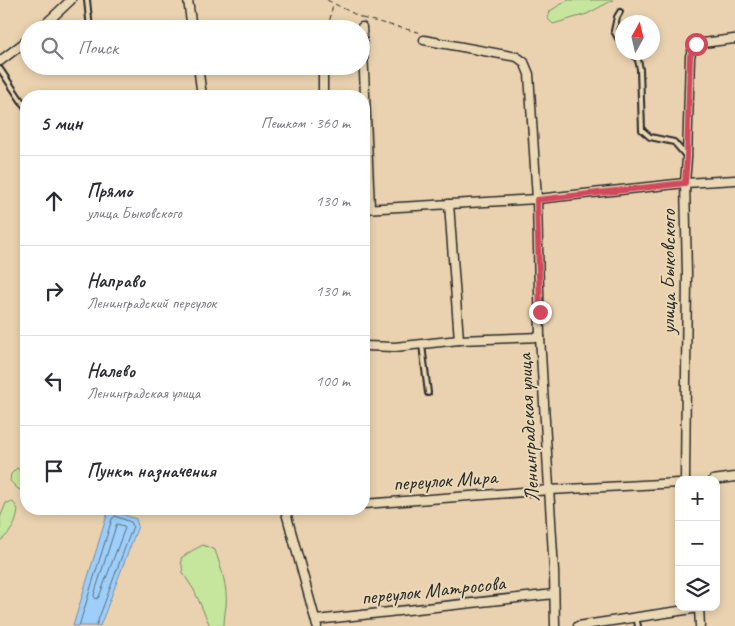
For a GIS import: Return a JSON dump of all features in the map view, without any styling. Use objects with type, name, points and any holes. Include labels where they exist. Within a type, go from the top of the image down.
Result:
[{"type":"street","points":[[188,0],[191,20]]},
{"type":"street","points":[[49,20],[67,2]]},
{"type":"street","name":"улица Быковского","points":[[685,476],[687,274],[685,183],[690,56],[696,44],[734,39]]},
{"type":"street","name":"Ленинградская улица","points":[[424,40],[517,58],[524,62],[529,74],[537,200],[540,337],[550,490],[555,626]]},
{"type":"street","points":[[0,61],[20,46]]},
{"type":"street","points":[[199,75],[201,90]]},
{"type":"street","points":[[323,90],[324,75]]},
{"type":"street","points":[[363,75],[364,90]]},
{"type":"street","points":[[370,209],[537,200],[685,183],[735,180]]},
{"type":"street","points":[[449,204],[459,340]]},
{"type":"street","points":[[370,346],[395,347],[459,340],[540,337]]},
{"type":"street","points":[[720,479],[735,478]]},
{"type":"street","name":"переулок Мира","points":[[370,504],[550,490],[675,483]]},
{"type":"street","points":[[287,515],[316,623]]},
{"type":"street","name":"переулок Матросова","points":[[316,623],[554,594]]},
{"type":"street","points":[[578,626],[680,611]]},
{"type":"street","points":[[699,611],[700,626]]},
{"type":"lane","points":[[87,0],[89,20]]},
{"type":"lane","points":[[638,60],[642,130],[650,137],[674,142],[687,158]]},
{"type":"lane","points":[[0,69],[20,99]]},
{"type":"lane","points":[[422,345],[428,393]]},
{"type":"lane","points":[[636,618],[638,626]]},
{"type":"path","points":[[327,0],[362,18],[423,33],[424,40]]},
{"type":"path","points":[[330,20],[333,3]]},
{"type":"green space","points":[[568,0],[613,0],[587,14],[553,24],[548,19],[550,11]]},
{"type":"green space","points":[[17,468],[20,471],[20,490],[10,481],[11,474]]},
{"type":"green space","points":[[13,502],[18,509],[15,523],[7,535],[0,541],[0,518],[6,503]]},
{"type":"green space","points":[[203,545],[215,550],[224,578],[226,599],[224,626],[210,626],[194,590],[183,573],[181,558]]},
{"type":"water","points":[[107,515],[124,515],[136,519],[138,526],[100,626],[73,626]]},
{"type":"route","points":[[540,312],[537,200],[685,183],[690,56],[696,44]]}]
